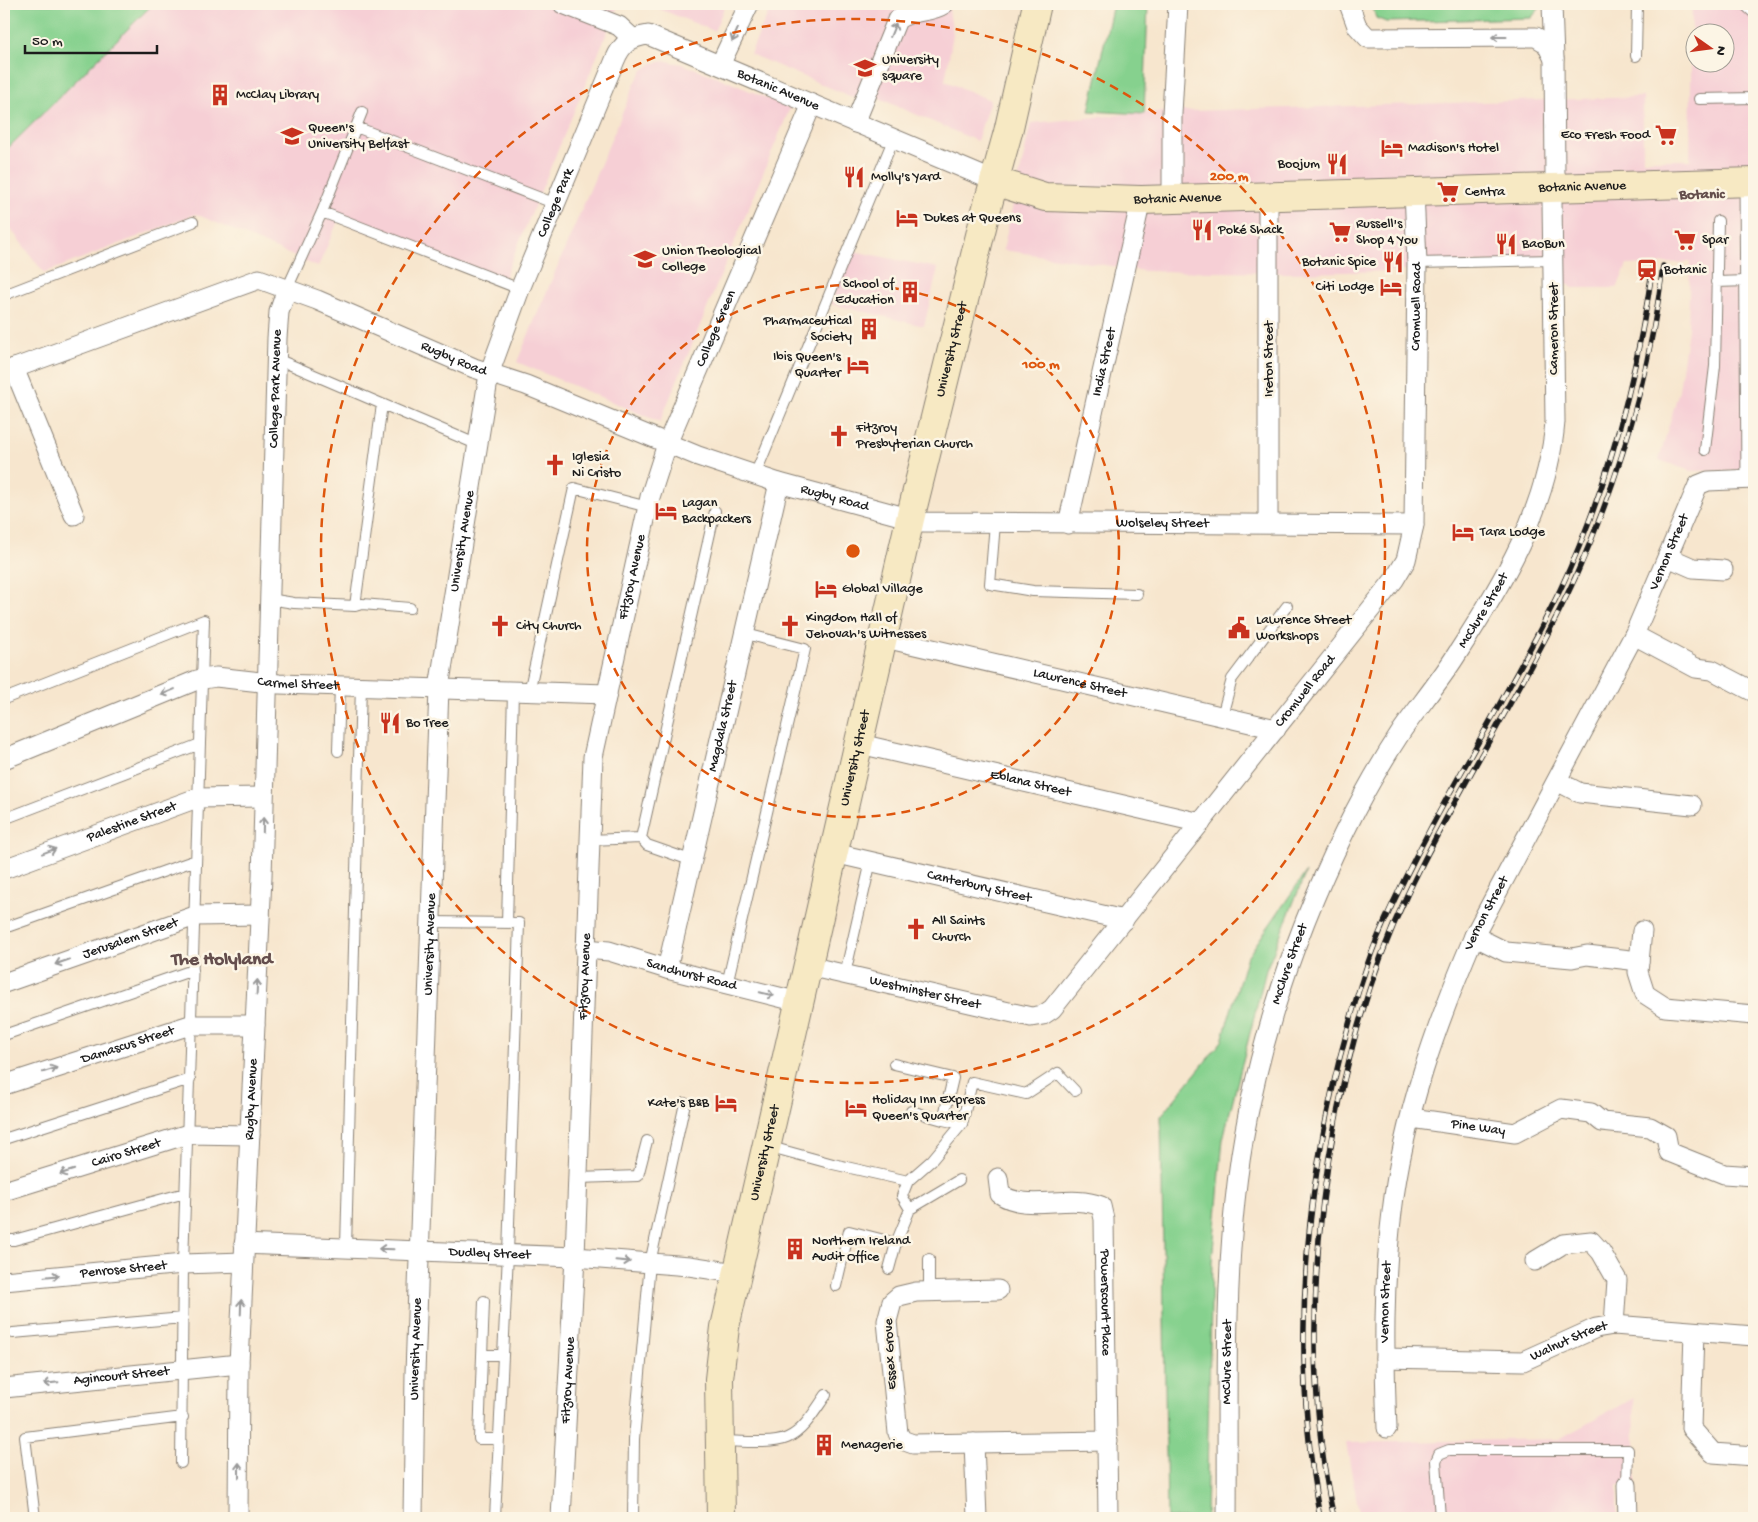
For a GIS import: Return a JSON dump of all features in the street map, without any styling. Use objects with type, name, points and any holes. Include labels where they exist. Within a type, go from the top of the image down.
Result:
[{"type":"street","points":[[563,4],[619,26],[632,38]]},
{"type":"street","points":[[720,65],[749,4]]},
{"type":"street","points":[[855,124],[897,20],[905,13],[936,10],[944,4]]},
{"type":"street","name":"University Street","points":[[721,1518],[719,1378],[725,1327],[736,1274],[885,638],[910,519],[994,181],[1008,132],[1037,4]]},
{"type":"street","points":[[1172,199],[1172,114],[1178,4]]},
{"type":"street","points":[[1349,4],[1357,26],[1368,38],[1536,37],[1546,43],[1554,59]]},
{"type":"street","points":[[1536,37],[1552,11]]},
{"type":"street","name":"Cameron Street","points":[[1548,468],[1555,422],[1554,59],[1552,11]]},
{"type":"street","name":"Botanic Avenue","points":[[632,38],[648,35],[893,140],[994,181],[1046,197],[1142,200],[1414,190],[1554,190],[1752,182]]},
{"type":"street","name":"College Park","points":[[489,374],[520,289],[618,54],[625,43],[632,38]]},
{"type":"street","name":"College Green","points":[[667,444],[812,104]]},
{"type":"street","points":[[1752,182],[1748,281],[1752,301],[1753,479]]},
{"type":"street","name":"Cromwell Road","points":[[1043,1015],[1052,1009],[1124,920],[1394,580],[1406,560],[1414,525],[1417,263],[1414,190]]},
{"type":"street","name":"Ireton Street","points":[[1268,196],[1268,522]]},
{"type":"street","name":"India Street","points":[[1068,524],[1142,200]]},
{"type":"street","name":"Rugby Road","points":[[9,370],[259,279],[489,374],[526,385],[667,444],[779,483],[910,519]]},
{"type":"street","name":"College Park Avenue","points":[[267,681],[279,312],[286,289]]},
{"type":"street","points":[[9,370],[74,515]]},
{"type":"street","name":"University Avenue","points":[[413,1518],[419,1250],[439,688],[476,444],[489,374]]},
{"type":"street","name":"Fitzroy Avenue","points":[[560,1518],[575,1257],[593,757],[648,507],[667,444]]},
{"type":"street","name":"McClure Street","points":[[1227,1518],[1230,1258],[1235,1198],[1245,1134],[1275,1009],[1301,935],[1345,830],[1402,730],[1454,658],[1517,553],[1530,527],[1548,468]]},
{"type":"street","name":"Vernon Street","points":[[1387,1428],[1384,1358],[1386,1270],[1392,1210],[1411,1118],[1433,1041],[1474,936],[1634,635],[1698,485],[1708,481],[1753,479]]},
{"type":"street","name":"Magdala Street","points":[[667,969],[746,634],[779,483]]},
{"type":"street","name":"Wolseley Street","points":[[910,519],[922,522],[1068,524],[1268,522],[1414,525]]},
{"type":"street","points":[[1668,557],[1694,568],[1722,570]]},
{"type":"street","points":[[1634,635],[1696,668],[1712,670],[1754,692]]},
{"type":"street","name":"Lawrence Street","points":[[885,638],[1276,729]]},
{"type":"street","name":"Carmel Street","points":[[4,759],[203,679],[216,676],[279,684],[607,694]]},
{"type":"street","name":"Rugby Avenue","points":[[238,1518],[239,1364],[260,915],[267,681]]},
{"type":"street","name":"Eblana Street","points":[[860,744],[1201,823]]},
{"type":"street","points":[[1557,781],[1580,793],[1692,804]]},
{"type":"street","name":"Palestine Street","points":[[4,869],[196,798],[263,797]]},
{"type":"street","name":"Canterbury Street","points":[[834,853],[1124,920]]},
{"type":"street","name":"Jerusalem Street","points":[[4,983],[195,916],[260,915]]},
{"type":"street","points":[[1642,932],[1638,972],[1645,994],[1665,1007],[1754,1016]]},
{"type":"street","points":[[1474,936],[1506,952],[1572,958],[1587,955],[1639,961]]},
{"type":"street","name":"Sandhurst Road","points":[[585,948],[609,951],[667,969],[799,1002]]},
{"type":"street","name":"Westminster Street","points":[[808,966],[1031,1017],[1043,1015]]},
{"type":"street","name":"Damascus Street","points":[[4,1085],[190,1025],[255,1025]]},
{"type":"street","name":"Pine Way","points":[[1411,1118],[1515,1133],[1561,1108],[1592,1113],[1602,1122],[1650,1127],[1666,1136],[1669,1152],[1724,1174],[1754,1176]]},
{"type":"street","name":"Cairo Street","points":[[4,1192],[188,1134],[250,1135]]},
{"type":"street","name":"Powerscourt Place","points":[[998,1178],[1000,1194],[1011,1201],[1084,1202],[1101,1206],[1104,1219],[1108,1518]]},
{"type":"street","points":[[1535,1261],[1563,1244],[1591,1241],[1602,1252],[1618,1280],[1614,1326]]},
{"type":"street","name":"Dudley Street","points":[[244,1253],[346,1247],[419,1250],[575,1257],[650,1263],[736,1274]]},
{"type":"street","name":"Penrose Street","points":[[4,1281],[183,1264],[244,1253]]},
{"type":"street","name":"Essex Grove","points":[[998,1290],[929,1290],[899,1296],[892,1302],[888,1310],[887,1321],[898,1434],[902,1440],[913,1444],[1108,1442]]},
{"type":"street","name":"Walnut Street","points":[[1384,1358],[1523,1361],[1596,1328],[1614,1326],[1754,1336]]},
{"type":"street","points":[[1694,1332],[1691,1428],[1713,1453],[1754,1456]]},
{"type":"street","name":"Agincourt Street","points":[[4,1388],[239,1364]]},
{"type":"street","points":[[974,1443],[976,1518]]},
{"type":"street","points":[[1627,1485],[1628,1518]]},
{"type":"lane","points":[[1636,56],[1637,4]]},
{"type":"lane","points":[[1740,5],[1754,13]]},
{"type":"lane","points":[[1699,99],[1754,98]]},
{"type":"lane","name":"College Park Avenue","points":[[286,289],[306,242],[322,212],[362,112]]},
{"type":"lane","points":[[356,127],[556,204]]},
{"type":"lane","points":[[754,475],[893,140]]},
{"type":"lane","points":[[322,212],[520,289]]},
{"type":"lane","points":[[1705,450],[1715,366],[1718,221]]},
{"type":"lane","points":[[4,295],[193,222]]},
{"type":"lane","points":[[1417,263],[1554,260]]},
{"type":"lane","points":[[1716,282],[1748,281]]},
{"type":"lane","points":[[277,359],[476,444]]},
{"type":"lane","points":[[355,606],[382,404]]},
{"type":"lane","points":[[506,923],[521,692],[574,488],[648,507]]},
{"type":"lane","points":[[640,838],[714,511]]},
{"type":"lane","points":[[995,523],[990,584],[1033,591],[1137,594]]},
{"type":"lane","points":[[269,599],[294,603],[355,606],[362,604],[410,608]]},
{"type":"lane","points":[[1222,716],[1232,679],[1287,606]]},
{"type":"lane","points":[[4,698],[204,620],[203,679],[196,798],[195,916],[183,1264],[182,1463]]},
{"type":"lane","points":[[727,984],[805,649],[746,634]]},
{"type":"lane","points":[[338,751],[340,685]]},
{"type":"lane","points":[[346,1247],[361,685]]},
{"type":"lane","points":[[4,820],[200,744]]},
{"type":"lane","points":[[589,840],[640,838],[647,845],[693,861]]},
{"type":"lane","points":[[4,928],[196,860]]},
{"type":"lane","points":[[845,974],[872,862]]},
{"type":"lane","points":[[430,922],[519,923],[508,1254],[495,1518]]},
{"type":"lane","points":[[4,1035],[193,970]]},
{"type":"lane","points":[[894,1064],[957,1078],[943,1120]]},
{"type":"lane","points":[[910,1209],[902,1196],[908,1180],[928,1164],[962,1124],[972,1082],[1026,1094],[1058,1073],[1075,1090]]},
{"type":"lane","points":[[4,1139],[190,1079]]},
{"type":"lane","points":[[633,1518],[634,1439],[650,1263],[685,1103]]},
{"type":"lane","points":[[911,1111],[962,1124]]},
{"type":"lane","points":[[578,1178],[638,1176],[647,1141]]},
{"type":"lane","points":[[766,1145],[833,1164],[908,1180]]},
{"type":"lane","points":[[889,1269],[896,1243],[910,1209],[960,1180]]},
{"type":"lane","points":[[4,1240],[14,1240],[185,1193]]},
{"type":"lane","points":[[836,1286],[849,1231],[896,1243]]},
{"type":"lane","points":[[929,1259],[929,1290]]},
{"type":"lane","points":[[484,1301],[479,1439],[499,1439]]},
{"type":"lane","points":[[13,1333],[183,1318]]},
{"type":"lane","points":[[482,1355],[503,1355]]},
{"type":"lane","points":[[720,1440],[779,1441],[788,1438],[804,1425],[826,1396]]},
{"type":"lane","points":[[36,1518],[25,1437],[183,1417]]},
{"type":"lane","points":[[1440,1518],[1436,1461],[1438,1454],[1449,1450],[1628,1450],[1627,1485]]},
{"type":"shaded area","name":"Queen's University Belfast","points":[[153,4],[619,4],[503,281],[338,221],[318,267],[196,214],[44,273],[4,220],[4,152]]},
{"type":"shaded area","points":[[647,4],[726,4],[714,31]]},
{"type":"shaded area","name":"University square","points":[[772,4],[948,4],[953,34],[945,81],[990,100],[977,141],[876,97],[852,97],[750,54]]},
{"type":"shaded area","points":[[1692,4],[1754,4],[1754,470],[1691,471],[1659,460],[1679,390],[1688,329],[1690,262],[1627,265],[1617,288],[1573,288],[1540,262],[1432,263],[1401,271],[1288,273],[1145,271],[1003,250],[1031,123],[1156,112],[1643,97],[1643,160],[1690,160],[1691,72],[1736,72],[1736,22],[1692,22]]},
{"type":"shaded area","name":"Union Theological College","points":[[666,61],[682,64],[715,76],[790,108],[660,422],[517,362],[635,83],[642,71],[653,63]]},
{"type":"shaded area","points":[[848,250],[938,268],[924,326],[831,304]]},
{"type":"shaded area","points":[[1634,1398],[1636,1485],[1617,1485],[1617,1518],[1360,1518],[1346,1443],[1559,1439]]},
{"type":"green space","points":[[4,4],[153,4],[4,152]]},
{"type":"green space","points":[[1113,4],[1148,4],[1144,114],[1089,111]]},
{"type":"green space","points":[[1372,4],[1539,4],[1539,9],[1531,18],[1386,22],[1376,18]]},
{"type":"green space","points":[[1306,872],[1266,970],[1223,1139],[1212,1261],[1206,1518],[1167,1518],[1161,1116],[1222,1041],[1246,959]]},
{"type":"railway","points":[[1320,1518],[1311,1460],[1306,1403],[1305,1287],[1317,1171],[1340,1057],[1359,990],[1383,925],[1424,840],[1539,632],[1560,590],[1593,512],[1629,390],[1653,265]]},
{"type":"railway","points":[[1334,1518],[1321,1444],[1315,1365],[1316,1284],[1323,1202],[1336,1120],[1354,1040],[1378,965],[1407,895],[1448,815],[1556,618],[1591,541],[1631,425],[1650,346],[1663,266]]},
{"type":"place","name":"University square","points":[[865,68]]},
{"type":"place","name":"McClay Library","points":[[220,95]]},
{"type":"place","name":"Eco Fresh Food","points":[[1666,135]]},
{"type":"place","name":"Queen's University Belfast","points":[[292,136]]},
{"type":"place","name":"Madison's Hotel","points":[[1392,148]]},
{"type":"place","name":"Boojum","points":[[1337,164]]},
{"type":"place","name":"Molly's Yard","points":[[854,177]]},
{"type":"place","name":"Centra","points":[[1448,192]]},
{"type":"place","name":"Dukes at Queens","points":[[907,218]]},
{"type":"place","name":"Poké Shack","points":[[1202,230]]},
{"type":"place","name":"Russell's Shop 4 You","points":[[1340,232]]},
{"type":"place","name":"Spar","points":[[1685,240]]},
{"type":"place","name":"BaoBun","points":[[1506,244]]},
{"type":"place","name":"Union Theological College","points":[[645,259]]},
{"type":"place","name":"Botanic Spice","points":[[1393,262]]},
{"type":"place","name":"Botanic","points":[[1647,270]]},
{"type":"place","name":"Citi Lodge","points":[[1391,287]]},
{"type":"place","name":"School of Education","points":[[910,292]]},
{"type":"place","name":"Pharmaceutical Society","points":[[869,329]]},
{"type":"place","name":"Ibis Queen's Quarter","points":[[858,365]]},
{"type":"place","name":"Fitzroy Presbyterian Church","points":[[839,436]]},
{"type":"place","name":"Iglesia Ni Cristo","points":[[555,465]]},
{"type":"place","name":"Lagan Backpackers","points":[[666,511]]},
{"type":"place","name":"Tara Lodge","points":[[1463,532]]},
{"type":"place","name":"Global Village","points":[[826,589]]},
{"type":"place","name":"City Church","points":[[500,626]]},
{"type":"place","name":"Kingdom Hall of Jehovah's Witnesses","points":[[790,626]]},
{"type":"place","name":"Lawrence Street Workshops","points":[[1239,628]]},
{"type":"place","name":"Bo Tree","points":[[390,723]]},
{"type":"place","name":"All Saints Church","points":[[916,929]]},
{"type":"place","name":"Kate's B&B","points":[[726,1103]]},
{"type":"place","name":"Holiday Inn Express Queen's Quarter","points":[[856,1108]]},
{"type":"place","name":"Northern Ireland Audit Office","points":[[795,1249]]},
{"type":"place","name":"Menagerie","points":[[824,1445]]},
{"type":"district","name":"Botanic","points":[[1702,195]]},
{"type":"district","name":"The Holyland","points":[[222,960]]}]
